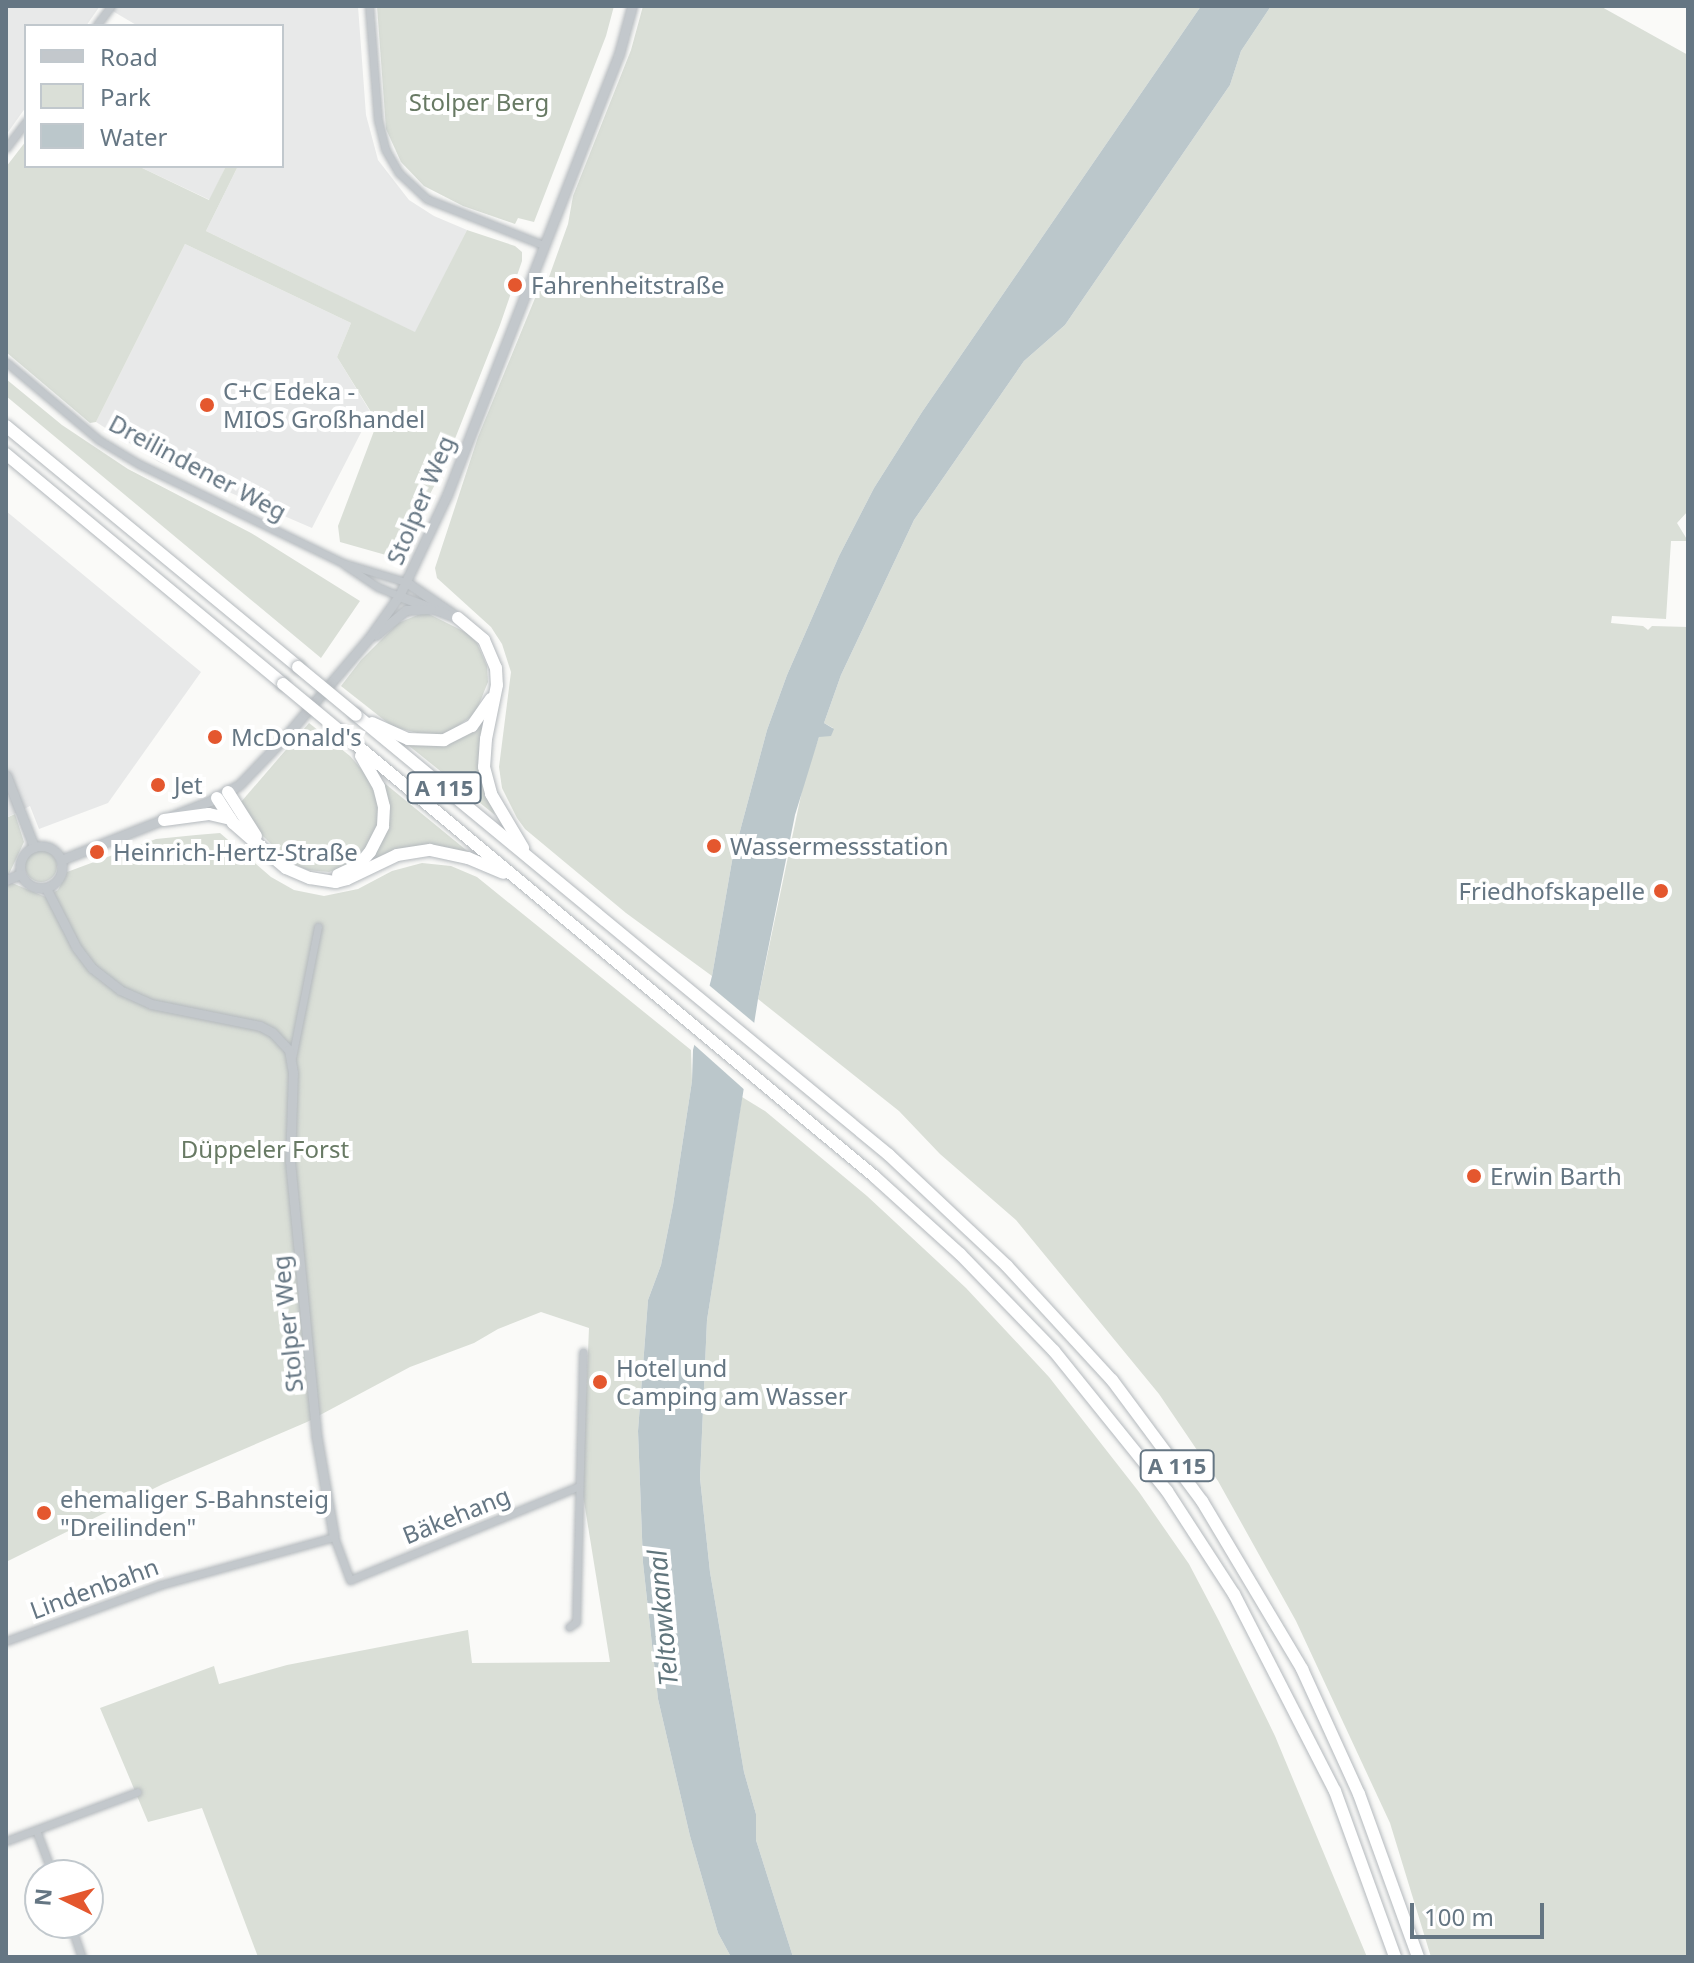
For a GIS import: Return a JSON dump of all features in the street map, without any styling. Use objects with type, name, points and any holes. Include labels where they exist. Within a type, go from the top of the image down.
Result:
[{"type":"highway","name":"A 115","points":[[6,426],[794,1074],[928,1190],[1007,1266],[1112,1380],[1202,1501],[1302,1669],[1373,1828],[1418,1957]]},
{"type":"highway","name":"A 115","points":[[6,454],[778,1093],[924,1221],[1020,1313],[1091,1394],[1167,1491],[1234,1594],[1335,1791],[1395,1957]]},
{"type":"highway","points":[[458,618],[484,640],[496,668],[497,685],[484,767],[491,794],[501,814],[532,860]]},
{"type":"highway","points":[[356,715],[408,739],[444,740],[472,726],[487,709],[497,685]]},
{"type":"highway","points":[[324,881],[359,865],[379,839],[383,826],[384,807],[379,787],[346,736]]},
{"type":"highway","points":[[222,795],[230,819]]},
{"type":"highway","points":[[222,795],[267,852]]},
{"type":"highway","points":[[164,820],[209,814],[230,819],[286,868],[324,881],[347,879],[397,855],[430,850],[468,858],[517,879]]},
{"type":"street","points":[[98,24],[111,6]]},
{"type":"street","points":[[369,6],[378,120],[385,149],[399,173],[427,199],[543,245]]},
{"type":"street","name":"Stolper Weg","points":[[61,860],[222,795],[268,756],[369,638],[399,596],[447,495],[619,54],[632,6]]},
{"type":"street","points":[[6,148],[24,124]]},
{"type":"street","name":"Dreilindener Weg","points":[[6,362],[99,440],[139,464],[343,563],[406,582]]},
{"type":"street","name":"Dreilindener Weg","points":[[343,563],[366,580],[399,596]]},
{"type":"street","points":[[406,582],[458,618]]},
{"type":"street","points":[[399,596],[458,618]]},
{"type":"street","points":[[369,638],[406,610],[431,609]]},
{"type":"street","points":[[6,775],[34,847]]},
{"type":"street","points":[[34,847],[50,848],[61,860],[58,880],[46,888],[28,884],[21,874],[21,861],[34,847]]},
{"type":"street","points":[[6,880],[21,874]]},
{"type":"street","points":[[46,888],[76,947],[92,968],[120,990],[151,1004],[260,1026],[283,1041],[292,1060]]},
{"type":"street","name":"Stolper Weg","points":[[318,927],[292,1060],[290,1161],[322,1478],[334,1537],[350,1580]]},
{"type":"street","points":[[569,1627],[576,1622],[580,1501],[577,1487],[583,1352]]},
{"type":"street","name":"Bäkehang","points":[[350,1580],[577,1487]]},
{"type":"street","name":"Lindenbahn","points":[[6,1641],[160,1585],[334,1537]]},
{"type":"street","points":[[6,1841],[137,1792]]},
{"type":"street","points":[[36,1830],[47,1859]]},
{"type":"shaded area","points":[[6,6],[100,6],[87,24],[24,24],[24,110],[6,135]]},
{"type":"shaded area","points":[[104,6],[358,6],[366,115],[378,160],[409,200],[434,216],[467,230],[416,333],[206,231],[237,168],[284,168],[284,24],[135,24]]},
{"type":"shaded area","points":[[142,168],[225,168],[210,200]]},
{"type":"shaded area","points":[[185,244],[351,323],[337,357],[371,413],[312,528],[159,462],[96,422]]},
{"type":"shaded area","points":[[6,511],[201,672],[108,803],[39,829],[30,806],[6,818]]},
{"type":"green space","name":"Stolper Berg","points":[[377,6],[614,6],[606,36],[534,222],[518,218],[515,224],[463,206],[424,186],[401,162],[386,129]]},
{"type":"green space","points":[[643,6],[1201,6],[922,412],[874,488],[839,556],[787,675],[767,730],[732,861],[712,976],[626,913],[525,829],[517,818],[502,788],[499,767],[511,672],[502,644],[491,627],[437,578],[435,568],[478,437],[540,286],[549,277],[568,224],[573,196],[631,50]]},
{"type":"green space","points":[[1271,6],[1600,6],[1688,55],[1688,511],[1677,523],[1688,541],[1671,541],[1666,619],[1612,616],[1611,623],[1643,626],[1648,630],[1652,626],[1688,627],[1688,1957],[1431,1957],[1390,1823],[1296,1621],[1218,1481],[1159,1394],[1016,1220],[940,1154],[899,1111],[758,999],[804,781],[819,737],[833,728],[824,723],[841,675],[914,520],[1024,361],[1065,325],[1230,85],[1241,51]]},
{"type":"green space","points":[[24,144],[24,168],[142,168],[209,200],[225,168],[237,168],[206,231],[415,332],[467,230],[515,246],[522,252],[522,261],[500,325],[443,469],[400,552],[393,557],[340,542],[338,526],[374,431],[371,412],[337,357],[351,323],[185,244],[96,422],[90,423],[6,352],[6,167]]},
{"type":"green space","points":[[6,379],[62,425],[128,469],[251,533],[360,601],[321,658],[6,396]]},
{"type":"green space","points":[[425,612],[467,633],[477,643],[487,666],[488,682],[475,714],[448,733],[430,736],[393,727],[341,686],[361,660],[398,623]]},
{"type":"green space","points":[[488,711],[480,735],[480,770],[495,815],[408,745],[431,744]]},
{"type":"green space","points":[[309,723],[350,756],[369,778],[379,808],[377,828],[363,852],[351,864],[329,872],[307,870],[288,861],[255,828],[241,802]]},
{"type":"green space","points":[[377,777],[471,854],[432,845],[361,868],[385,829]]},
{"type":"green space","name":"Düppeler Forst","points":[[15,814],[24,842],[9,874],[12,883],[46,897],[58,890],[67,872],[156,839],[220,833],[271,877],[294,890],[324,896],[358,889],[392,871],[422,863],[451,866],[477,877],[691,1050],[692,1081],[673,1205],[661,1265],[648,1300],[638,1431],[643,1563],[658,1699],[690,1836],[718,1933],[731,1957],[258,1957],[202,1808],[148,1822],[100,1708],[214,1666],[219,1684],[287,1665],[468,1630],[472,1663],[610,1662],[582,1489],[589,1328],[541,1312],[498,1329],[474,1343],[410,1367],[307,1422],[163,1484],[6,1562],[6,818]]},
{"type":"green space","points":[[41,850],[52,855],[57,866],[52,877],[41,882],[30,877],[25,866],[30,855]]},
{"type":"green space","points":[[742,1097],[765,1111],[867,1196],[966,1288],[1049,1377],[1139,1492],[1189,1564],[1219,1621],[1275,1736],[1367,1957],[793,1957],[756,1840],[756,1814],[744,1772],[710,1572],[700,1478],[707,1320]]},
{"type":"water","name":"Teltowkanal","points":[[1201,6],[1271,6],[1241,51],[1230,85],[1065,325],[1024,361],[914,520],[841,675],[824,723],[834,729],[831,736],[819,737],[795,815],[758,999],[707,1320],[700,1478],[710,1572],[744,1772],[756,1814],[756,1840],[793,1957],[731,1957],[718,1933],[690,1836],[658,1699],[643,1563],[638,1431],[648,1300],[661,1265],[673,1205],[692,1081],[693,1050],[712,976],[732,861],[767,730],[787,675],[839,556],[874,488],[922,412]]},
{"type":"pier","points":[[704,981],[758,1026],[747,1092],[691,1042]]},
{"type":"place","name":"Fahrenheitstraße","points":[[515,285]]},
{"type":"place","name":"C+C Edeka - MIOS Großhandel","points":[[207,405]]},
{"type":"place","name":"McDonald's","points":[[215,737]]},
{"type":"place","name":"Jet","points":[[158,785]]},
{"type":"place","name":"Wassermessstation","points":[[714,846]]},
{"type":"place","name":"Heinrich-Hertz-Straße","points":[[97,852]]},
{"type":"place","name":"Friedhofskapelle","points":[[1661,891]]},
{"type":"place","name":"Erwin Barth","points":[[1474,1176]]},
{"type":"place","name":"Hotel und Camping am Wasser","points":[[600,1382]]},
{"type":"place","name":"ehemaliger S-Bahnsteig \"Dreilinden\"","points":[[44,1513]]}]
